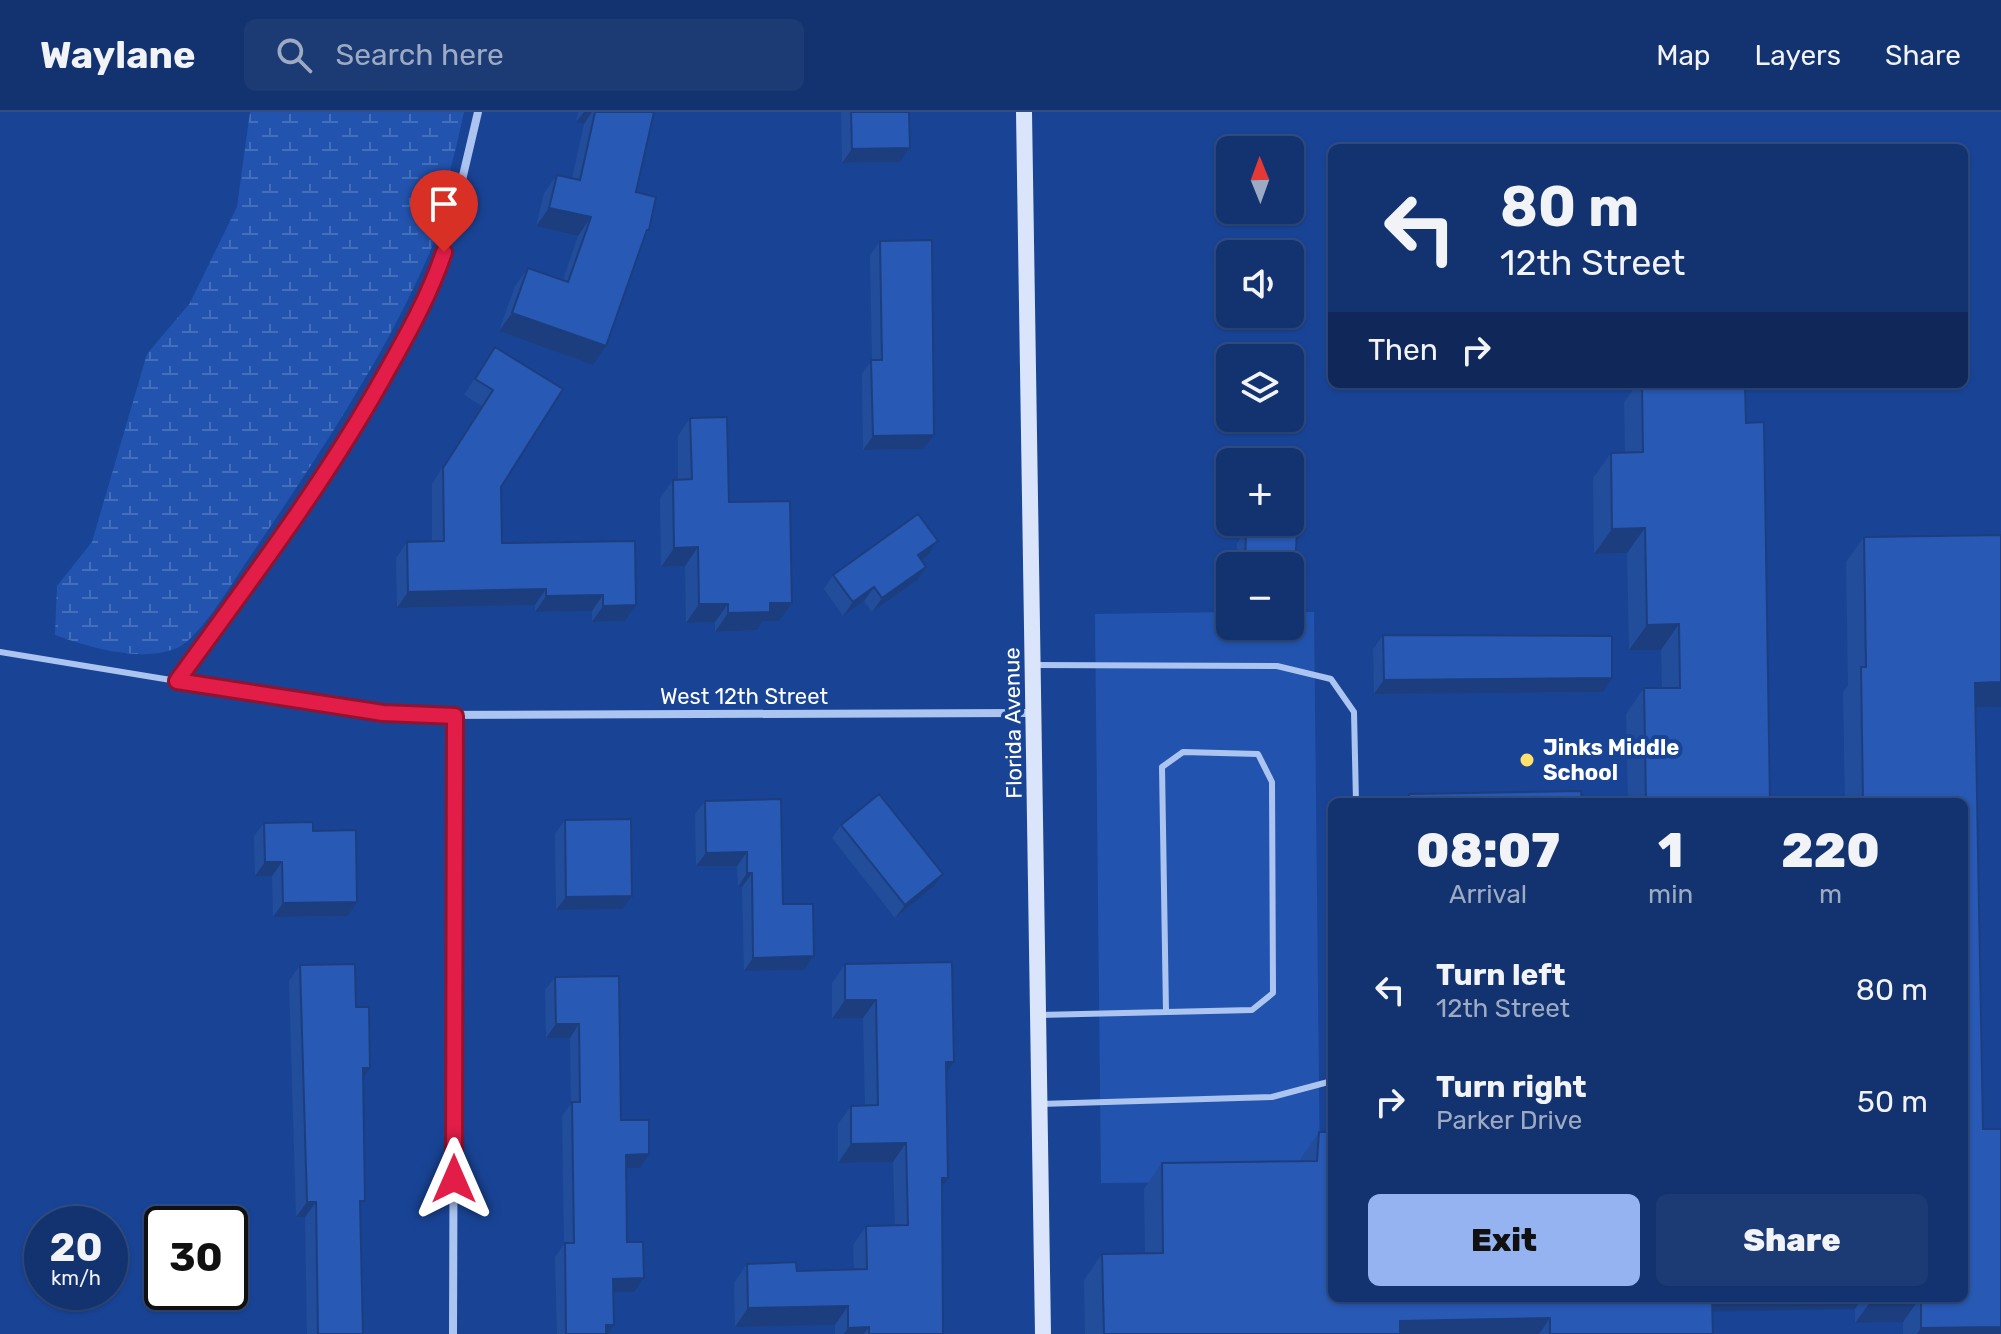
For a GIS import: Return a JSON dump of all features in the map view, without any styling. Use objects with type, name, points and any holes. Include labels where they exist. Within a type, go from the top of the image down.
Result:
[{"type":"street","points":[[177,681],[326,472],[358,422],[422,307],[449,235],[478,112]]},
{"type":"street","name":"Florida Avenue","points":[[1024,112],[1043,1334]]},
{"type":"street","name":"West 12th Street","points":[[177,681],[368,711],[455,716],[1034,713]]},
{"type":"street","points":[[453,1334],[455,716]]},
{"type":"lane","points":[[0,652],[177,681]]},
{"type":"lane","points":[[1034,665],[1277,666],[1331,679],[1354,712],[1356,798]]},
{"type":"lane","points":[[1039,1015],[1252,1010],[1273,993],[1272,782],[1258,754],[1183,752],[1162,767],[1166,1012]]},
{"type":"lane","points":[[1040,1104],[1272,1097],[1328,1082]]},
{"type":"green space","points":[[250,112],[464,112],[432,245],[390,335],[344,414],[222,599],[195,634],[179,647],[149,654],[100,649],[55,635],[57,586],[92,542],[147,354],[190,303],[237,207]]},
{"type":"green space","points":[[1216,612],[1216,640],[1304,640],[1304,612],[1314,612],[1320,1181],[1101,1183],[1095,614]]},
{"type":"building","points":[[595,112],[654,112],[636,192],[656,197],[649,230],[606,346],[512,313],[528,268],[568,282],[591,217],[549,208],[557,175],[580,180]]},
{"type":"building","points":[[851,112],[909,112],[910,148],[852,149]]},
{"type":"building","points":[[932,240],[934,435],[873,436],[871,360],[882,360],[880,241]]},
{"type":"building","points":[[495,347],[563,389],[501,487],[502,543],[635,541],[636,605],[603,606],[603,595],[546,596],[546,589],[408,592],[407,542],[444,541],[443,468],[493,390],[475,379]]},
{"type":"building","points":[[1642,388],[1745,388],[1746,423],[1764,422],[1770,798],[1646,798],[1644,688],[1680,688],[1679,624],[1647,625],[1645,528],[1612,529],[1611,453],[1643,452]]},
{"type":"building","points":[[727,417],[729,502],[790,501],[792,603],[770,603],[770,612],[728,613],[728,604],[699,604],[698,547],[674,548],[673,480],[692,479],[690,418]]},
{"type":"building","points":[[918,514],[938,541],[918,555],[926,567],[882,598],[874,587],[853,602],[833,575]]},
{"type":"building","points":[[2001,535],[2001,682],[1975,683],[1983,1129],[2001,1129],[2001,1327],[1921,1328],[1921,1302],[1968,1302],[1968,798],[1863,798],[1861,667],[1866,667],[1864,537]]},
{"type":"building","points":[[1246,536],[1297,536],[1296,552],[1245,552]]},
{"type":"building","points":[[1383,635],[1612,636],[1612,678],[1384,680]]},
{"type":"building","points":[[1581,791],[1582,798],[1409,798],[1409,794]]},
{"type":"building","points":[[879,794],[943,874],[905,905],[841,825]]},
{"type":"building","points":[[781,799],[783,904],[813,904],[814,956],[753,958],[752,873],[747,873],[747,852],[706,853],[705,801]]},
{"type":"building","points":[[631,819],[632,896],[566,897],[565,820]]},
{"type":"building","points":[[313,822],[313,831],[356,830],[357,902],[283,903],[282,862],[265,862],[264,823]]},
{"type":"building","points":[[952,962],[954,1062],[946,1062],[948,1178],[942,1178],[943,1334],[869,1334],[869,1327],[848,1328],[848,1306],[748,1308],[747,1264],[796,1262],[797,1271],[867,1269],[866,1226],[908,1225],[906,1143],[851,1144],[851,1106],[878,1105],[876,1000],[845,1000],[845,964]]},
{"type":"building","points":[[355,964],[356,1007],[369,1007],[370,1068],[363,1068],[365,1201],[360,1201],[363,1334],[318,1334],[316,1202],[307,1202],[300,965]]},
{"type":"building","points":[[619,976],[621,1120],[649,1120],[649,1154],[626,1155],[627,1242],[643,1242],[644,1278],[613,1279],[614,1325],[606,1325],[606,1334],[566,1334],[565,1243],[574,1243],[572,1102],[580,1102],[579,1024],[556,1024],[555,977]]},
{"type":"building","points":[[1319,1132],[1328,1132],[1328,1302],[1712,1302],[1713,1334],[1550,1334],[1550,1318],[1400,1321],[1400,1334],[1104,1334],[1102,1254],[1163,1253],[1162,1163],[1317,1161]]},
{"type":"place","name":"Jinks Middle School","points":[[1527,760]]},
{"type":"route","points":[[444,252],[422,307],[358,422],[288,528],[177,681],[383,713],[455,716],[454,1179]]}]
